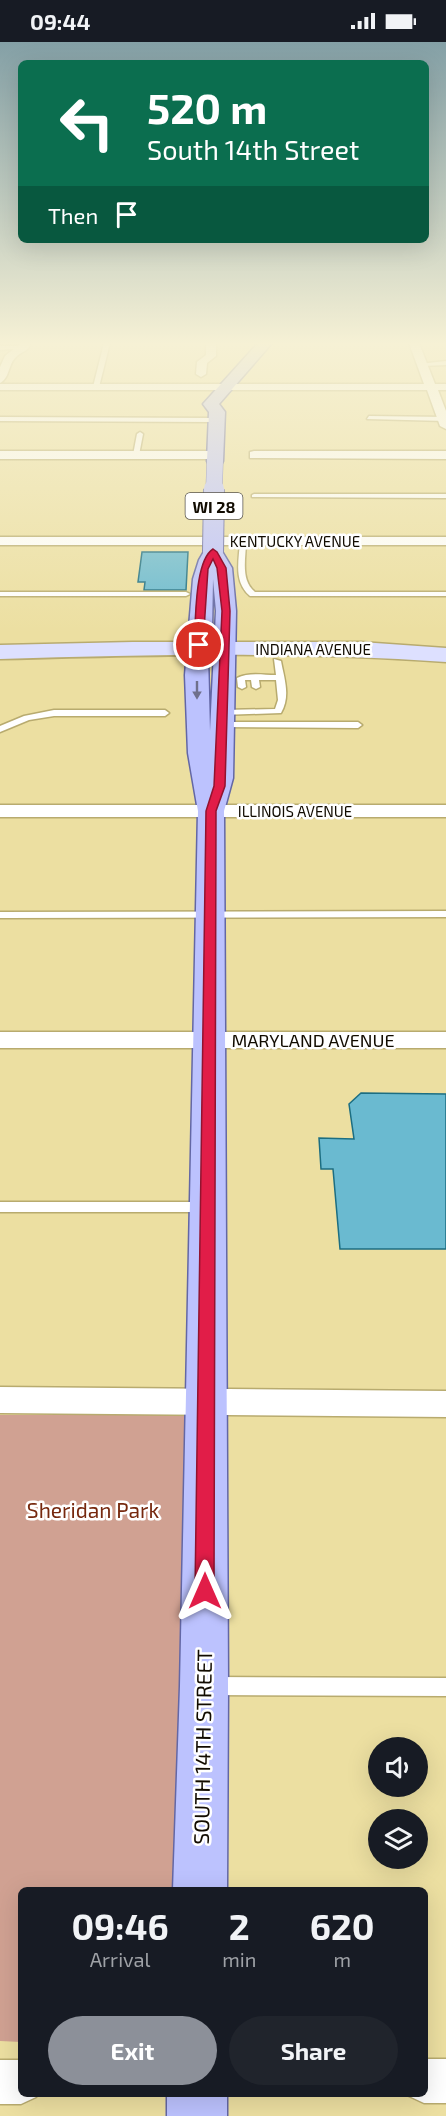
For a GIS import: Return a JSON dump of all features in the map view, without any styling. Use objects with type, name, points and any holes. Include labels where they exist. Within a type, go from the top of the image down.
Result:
[{"type":"main road","name":"SOUTH 14TH STREET","points":[[200,1887],[204,1686],[211,811],[200,765],[197,725],[204,569],[213,552],[216,440]]},
{"type":"main road","name":"SOUTH 14TH STREET","points":[[211,811],[219,786],[233,713],[225,648],[226,604],[220,562],[213,552]]},
{"type":"main road","name":"INDIANA AVENUE","points":[[0,658],[199,647]]},
{"type":"main road","name":"INDIANA AVENUE","points":[[0,652],[199,647],[387,650],[446,655]]},
{"type":"main road","name":"INDIANA AVENUE","points":[[225,648],[279,669],[446,655]]},
{"type":"main road","points":[[197,2097],[197,2116]]},
{"type":"street","points":[[0,455],[136,455],[215,458]]},
{"type":"street","points":[[254,455],[446,455]]},
{"type":"street","name":"KENTUCKY AVENUE","points":[[0,541],[446,541]]},
{"type":"street","name":"ILLINOIS AVENUE","points":[[0,811],[446,811]]},
{"type":"street","name":"MARYLAND AVENUE","points":[[0,1040],[446,1040]]},
{"type":"street","points":[[0,1400],[446,1404]]},
{"type":"street","points":[[428,2081],[446,2081]]},
{"type":"street","points":[[0,2082],[18,2082]]},
{"type":"lane","points":[[136,455],[139,440]]},
{"type":"lane","points":[[254,496],[446,496]]},
{"type":"lane","points":[[243,541],[242,583],[246,590],[253,594],[446,594]]},
{"type":"lane","points":[[0,594],[186,594]]},
{"type":"lane","points":[[233,713],[278,711],[282,706],[279,669],[255,677],[241,678],[242,687]]},
{"type":"lane","points":[[255,677],[256,687]]},
{"type":"lane","points":[[256,701],[257,712]]},
{"type":"lane","points":[[0,729],[27,717],[54,713],[165,713]]},
{"type":"lane","points":[[233,713],[358,725]]},
{"type":"lane","points":[[0,915],[446,914]]},
{"type":"lane","points":[[0,1207],[208,1207]]},
{"type":"lane","points":[[204,1686],[446,1687]]},
{"type":"green space","name":"Sheridan Park","points":[[0,1415],[189,1415],[176,1887],[18,1887],[18,2042],[0,2041]]},
{"type":"building","points":[[142,552],[188,552],[186,590],[144,590],[145,582],[138,582]]},
{"type":"building","points":[[361,1093],[446,1094],[446,1249],[340,1249],[333,1169],[321,1169],[319,1138],[354,1139],[349,1104]]},
{"type":"route","points":[[199,645],[204,569],[213,552],[222,568],[226,611],[219,786],[211,811],[205,1591]]}]
